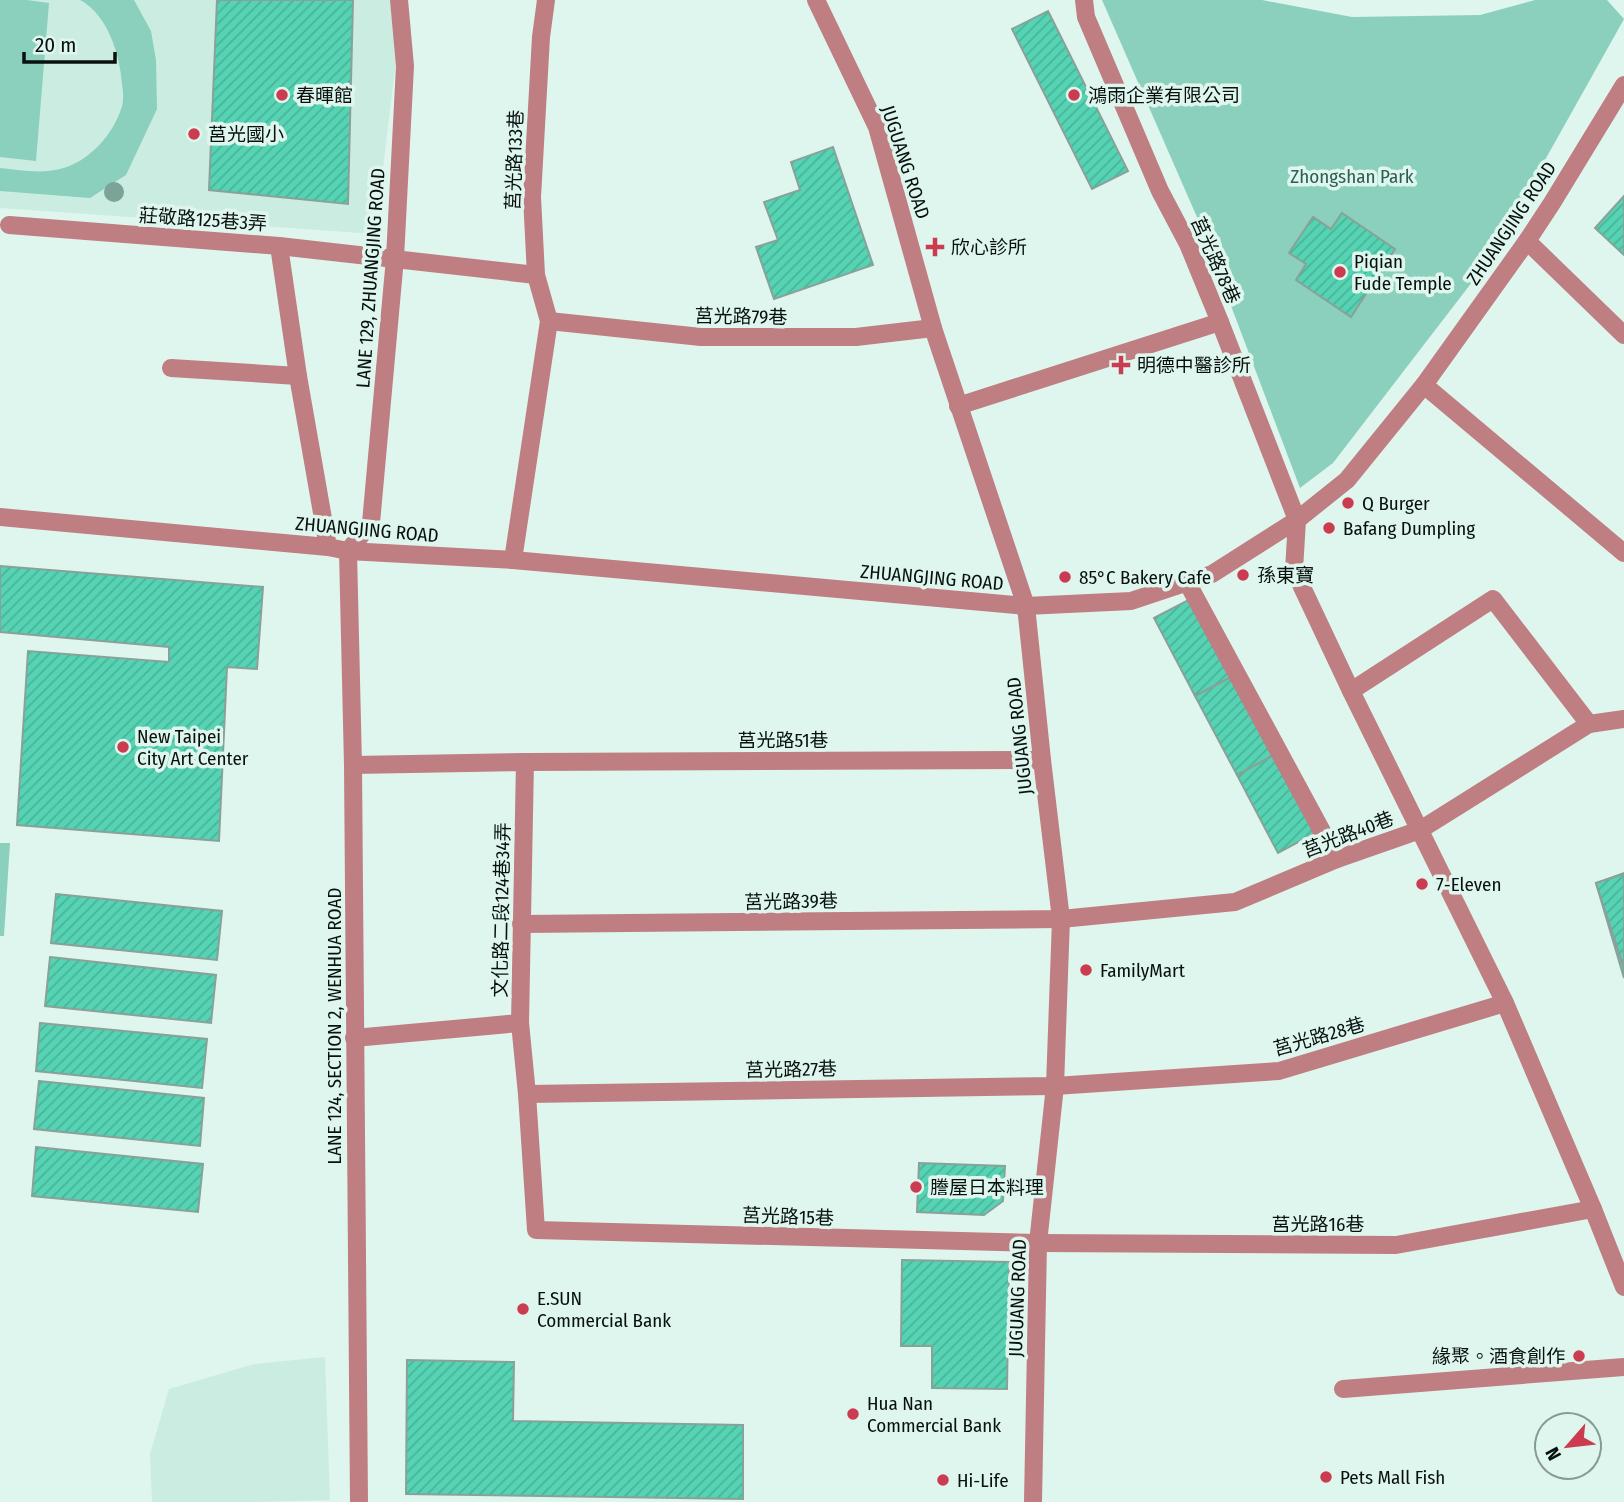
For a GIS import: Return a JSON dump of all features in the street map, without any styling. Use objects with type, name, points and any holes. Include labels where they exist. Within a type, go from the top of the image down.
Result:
[{"type":"street","name":"LANE 129, ZHUANGJING ROAD","points":[[348,551],[371,523],[395,258],[405,66],[399,0]]},
{"type":"street","name":"莒光路133巷","points":[[546,0],[541,37],[532,197],[537,275],[549,321]]},
{"type":"street","name":"JUGUANG ROAD","points":[[816,0],[877,128],[933,328],[1026,607],[1061,919],[1055,1086],[1038,1243],[1033,1502]]},
{"type":"street","name":"莒光路78巷","points":[[958,406],[1220,322],[1188,244],[1160,191],[1091,29],[1084,0]]},
{"type":"street","name":"ZHUANGJING ROAD","points":[[0,517],[348,551],[513,561],[1026,607],[1131,601],[1212,574],[1297,520],[1347,480],[1424,385],[1527,241],[1624,85]]},
{"type":"street","name":"莊敬路125巷3弄","points":[[9,225],[279,246],[537,275]]},
{"type":"street","points":[[1527,241],[1624,335]]},
{"type":"street","points":[[279,246],[298,376],[328,547]]},
{"type":"street","name":"莒光路79巷","points":[[549,321],[701,337],[856,338],[933,328]]},
{"type":"street","points":[[513,561],[549,321]]},
{"type":"street","points":[[1220,322],[1297,520],[1294,570],[1505,1003],[1624,1287]]},
{"type":"street","points":[[171,368],[298,376]]},
{"type":"street","points":[[1424,385],[1624,553]]},
{"type":"street","name":"LANE 124, SECTION 2, WENHUA ROAD","points":[[348,551],[353,765],[359,1502]]},
{"type":"street","points":[[1187,582],[1337,859]]},
{"type":"street","points":[[1351,691],[1493,599],[1589,724]]},
{"type":"street","name":"莒光路40巷","points":[[1061,919],[1235,902],[1337,859],[1420,830],[1589,724],[1624,719]]},
{"type":"street","name":"莒光路51巷","points":[[525,762],[1042,760]]},
{"type":"street","points":[[353,765],[525,762]]},
{"type":"street","name":"文化路二段124巷34弄","points":[[525,762],[520,1023],[536,1230]]},
{"type":"street","name":"莒光路39巷","points":[[521,925],[1061,919]]},
{"type":"street","name":"莒光路28巷","points":[[1055,1086],[1279,1071],[1505,1003]]},
{"type":"street","points":[[354,1038],[520,1023]]},
{"type":"street","name":"莒光路27巷","points":[[527,1094],[1055,1086]]},
{"type":"street","name":"莒光路16巷","points":[[1038,1243],[1396,1245],[1593,1209]]},
{"type":"street","name":"莒光路15巷","points":[[536,1230],[1038,1243]]},
{"type":"street","points":[[1343,1389],[1624,1367]]},
{"type":"shaded area","name":"莒光國小","points":[[0,0],[390,0],[396,61],[375,234],[0,208]]},
{"type":"shaded area","points":[[325,1357],[330,1500],[152,1502],[150,1454],[169,1389],[254,1364]]},
{"type":"green space","points":[[0,0],[49,3],[36,161],[0,157]]},
{"type":"green space","points":[[80,0],[134,0],[151,31],[156,60],[157,109],[126,175],[90,198],[0,191],[0,168],[45,171],[71,165],[99,145],[118,116],[123,95],[115,49],[98,15]]},
{"type":"green space","name":"Zhongshan Park","points":[[1102,0],[1262,0],[1352,17],[1480,15],[1535,0],[1607,0],[1624,19],[1489,260],[1333,463],[1300,488],[1200,224]]},
{"type":"green space","points":[[0,843],[10,843],[4,936],[0,936]]},
{"type":"building","name":"春暉館","points":[[217,0],[353,0],[348,204],[209,190]]},
{"type":"building","points":[[1048,11],[1128,171],[1092,189],[1012,29]]},
{"type":"building","points":[[833,147],[873,265],[774,299],[756,247],[778,240],[764,202],[800,190],[791,162]]},
{"type":"building","points":[[1624,196],[1624,255],[1595,228]]},
{"type":"building","name":"Piqian Fude Temple","points":[[1342,213],[1395,249],[1351,317],[1296,280],[1306,264],[1289,253],[1313,217],[1331,229]]},
{"type":"building","name":"New Taipei City Art Center","points":[[0,566],[263,587],[257,669],[227,667],[219,841],[17,825],[28,651],[169,662],[169,647],[0,632]]},
{"type":"building","points":[[1196,596],[1237,674],[1195,696],[1154,618]]},
{"type":"building","points":[[1237,674],[1278,753],[1237,775],[1195,696]]},
{"type":"building","points":[[1278,753],[1319,831],[1278,853],[1237,775]]},
{"type":"building","points":[[1624,873],[1624,978],[1596,883]]},
{"type":"building","points":[[1624,874],[1624,968],[1596,883]]},
{"type":"building","points":[[56,894],[222,911],[217,960],[51,943]]},
{"type":"building","points":[[50,957],[216,975],[211,1023],[45,1006]]},
{"type":"building","points":[[40,1023],[207,1039],[202,1088],[36,1071]]},
{"type":"building","points":[[39,1081],[204,1098],[200,1146],[34,1129]]},
{"type":"building","points":[[36,1147],[203,1164],[198,1212],[32,1196]]},
{"type":"building","points":[[919,1163],[1005,1166],[1003,1201],[984,1215],[917,1212]]},
{"type":"building","points":[[902,1260],[1009,1262],[1007,1389],[932,1388],[932,1346],[901,1346]]},
{"type":"building","points":[[407,1360],[514,1362],[513,1421],[743,1425],[743,1499],[406,1494]]},
{"type":"place","name":"春暉館","points":[[282,95]]},
{"type":"place","name":"鴻雨企業有限公司","points":[[1074,95]]},
{"type":"place","name":"莒光國小","points":[[194,134]]},
{"type":"place","name":"欣心診所","points":[[935,247]]},
{"type":"place","name":"Piqian Fude Temple","points":[[1340,272]]},
{"type":"place","name":"明德中醫診所","points":[[1121,365]]},
{"type":"place","name":"Q Burger","points":[[1348,503]]},
{"type":"place","name":"Bafang Dumpling","points":[[1329,528]]},
{"type":"place","name":"孫東寶","points":[[1243,575]]},
{"type":"place","name":"85°C Bakery Cafe","points":[[1065,577]]},
{"type":"place","name":"New Taipei City Art Center","points":[[123,747]]},
{"type":"place","name":"7-Eleven","points":[[1422,884]]},
{"type":"place","name":"FamilyMart","points":[[1086,970]]},
{"type":"place","name":"謄屋日本料理","points":[[916,1187]]},
{"type":"place","name":"E.SUN Commercial Bank","points":[[523,1309]]},
{"type":"place","name":"緣聚。酒食創作","points":[[1579,1356]]},
{"type":"place","name":"Hua Nan Commercial Bank","points":[[853,1414]]},
{"type":"place","name":"Pets Mall Fish","points":[[1326,1477]]},
{"type":"place","name":"Hi-Life","points":[[943,1480]]}]
